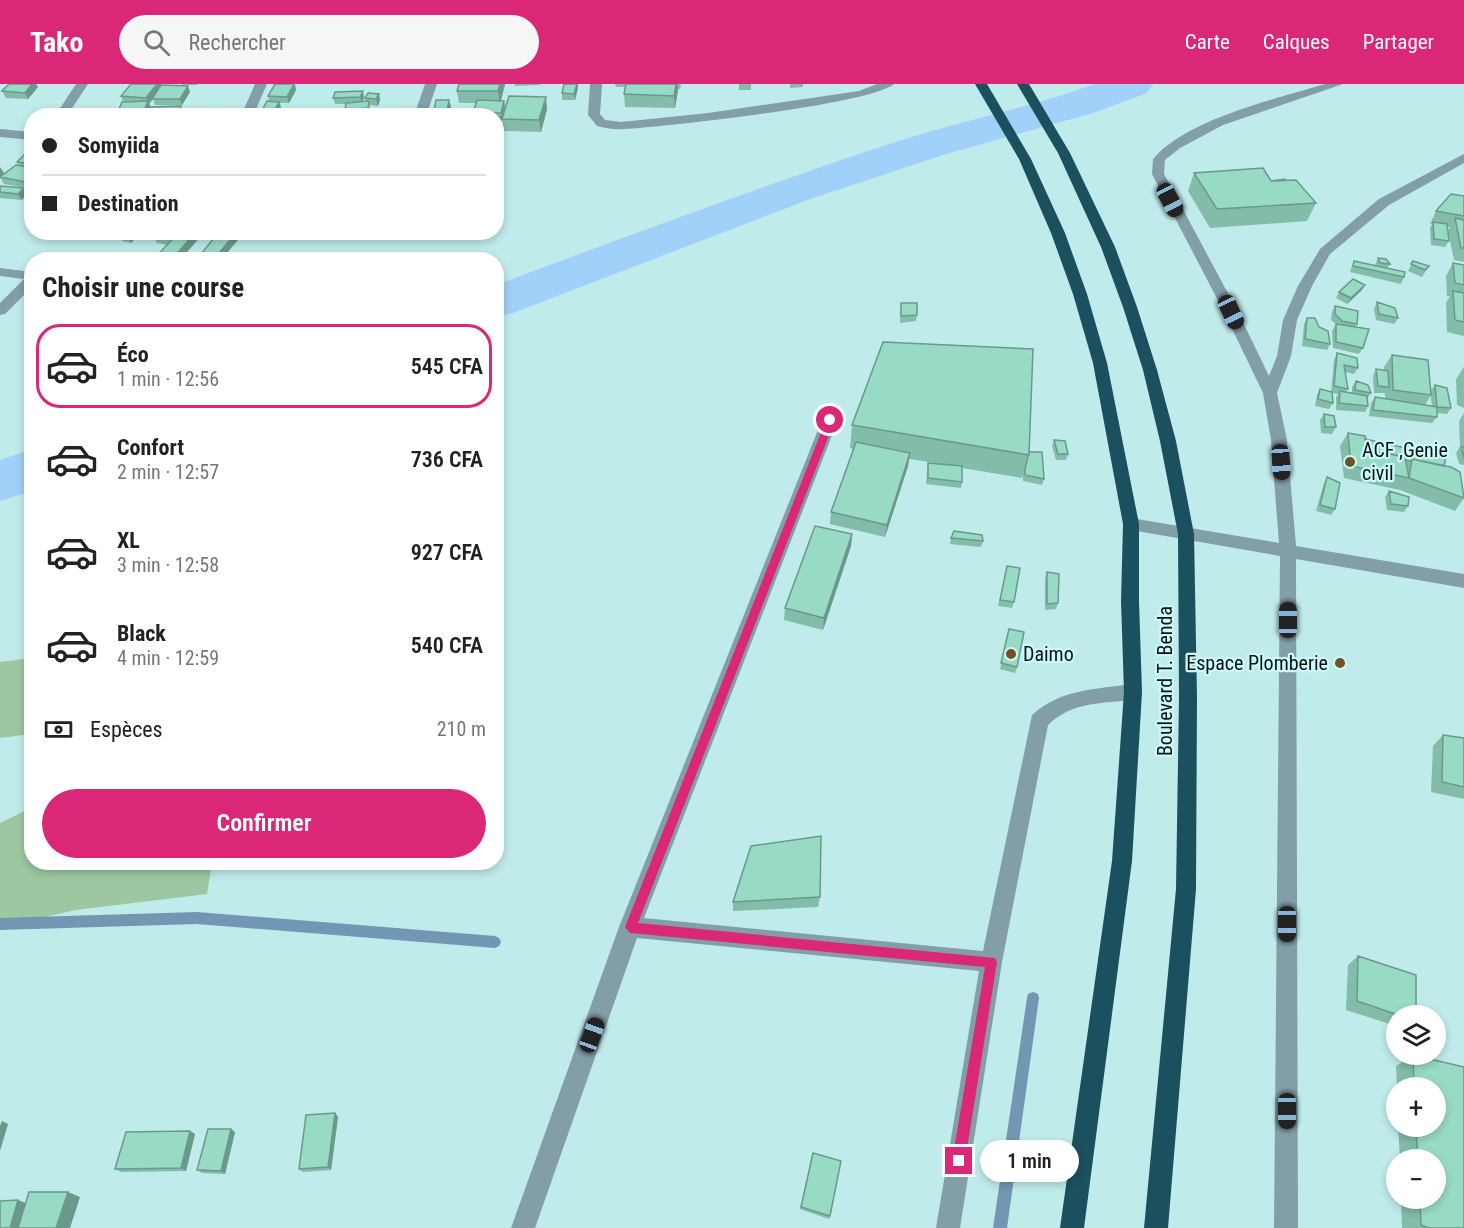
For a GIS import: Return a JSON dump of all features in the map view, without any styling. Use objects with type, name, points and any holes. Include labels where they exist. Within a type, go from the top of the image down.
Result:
[{"type":"highway","name":"Boulevard T. Benda","points":[[1023,84],[1064,153],[1108,247],[1150,370],[1168,441],[1186,534],[1188,697],[1186,889],[1156,1228]]},
{"type":"highway","name":"Boulevard T. Benda","points":[[982,87],[1025,159],[1058,233],[1080,294],[1102,373],[1131,524],[1130,602],[1133,692],[1122,861],[1090,1081],[1072,1228]]},
{"type":"street","points":[[66,108],[81,84]]},
{"type":"street","points":[[251,108],[261,84]]},
{"type":"street","points":[[423,108],[431,84]]},
{"type":"street","points":[[596,84],[594,115],[601,123],[621,126],[708,117],[814,102],[861,94],[888,84]]},
{"type":"street","points":[[1286,1228],[1288,550],[1280,440],[1270,393],[1231,312],[1158,174],[1159,159],[1173,145],[1216,124],[1336,84]]},
{"type":"street","points":[[0,133],[24,135]]},
{"type":"street","points":[[1270,393],[1284,356],[1290,320],[1305,286],[1325,252],[1384,202],[1464,158]]},
{"type":"street","points":[[0,272],[24,276]]},
{"type":"street","points":[[0,311],[24,286]]},
{"type":"street","points":[[523,1228],[630,927],[830,420]]},
{"type":"street","points":[[1131,524],[1464,581]]},
{"type":"street","points":[[948,1228],[991,962],[1039,721],[1049,709],[1066,701],[1133,692]]},
{"type":"street","points":[[630,927],[991,962]]},
{"type":"green space","points":[[24,659],[24,735],[0,738],[0,662]]},
{"type":"green space","points":[[24,811],[24,870],[211,870],[207,894],[76,910],[0,927],[0,823]]},
{"type":"building","points":[[9,84],[32,84],[25,93],[2,91]]},
{"type":"building","points":[[131,84],[157,84],[146,98],[121,96]]},
{"type":"building","points":[[275,84],[294,84],[287,97],[268,96]]},
{"type":"building","points":[[459,84],[500,84],[498,91],[457,91]]},
{"type":"building","points":[[564,84],[577,84],[574,94],[562,93]]},
{"type":"building","points":[[626,84],[676,84],[674,96],[624,94]]},
{"type":"building","points":[[161,85],[188,86],[180,99],[152,99]]},
{"type":"building","points":[[363,91],[360,97],[333,98],[335,92]]},
{"type":"building","points":[[368,93],[379,94],[376,99],[365,98]]},
{"type":"building","points":[[509,96],[546,97],[539,120],[504,119]]},
{"type":"building","points":[[436,100],[449,100],[448,108],[435,108]]},
{"type":"building","points":[[477,100],[504,101],[502,108],[475,108]]},
{"type":"building","points":[[148,101],[145,108],[119,108],[122,102]]},
{"type":"building","points":[[267,101],[279,102],[276,108],[263,108]]},
{"type":"building","points":[[369,101],[368,108],[345,108],[346,103]]},
{"type":"building","points":[[181,106],[180,108],[151,107]]},
{"type":"building","points":[[24,155],[24,163],[17,162]]},
{"type":"building","points":[[16,165],[24,166],[24,182],[0,177]]},
{"type":"building","points":[[1263,168],[1271,181],[1296,180],[1316,203],[1217,209],[1194,173]]},
{"type":"building","points":[[1,186],[24,188],[18,194],[0,192]]},
{"type":"building","points":[[1451,194],[1464,196],[1464,216],[1436,211]]},
{"type":"building","points":[[1455,218],[1464,220],[1464,248],[1461,248]]},
{"type":"building","points":[[1433,222],[1447,224],[1449,241],[1434,239]]},
{"type":"building","points":[[172,240],[189,240],[178,252],[160,252]]},
{"type":"building","points":[[212,240],[230,240],[220,252],[203,252]]},
{"type":"building","points":[[1378,258],[1386,259],[1390,264],[1380,263]]},
{"type":"building","points":[[1354,261],[1405,272],[1404,277],[1353,266]]},
{"type":"building","points":[[1413,261],[1429,266],[1425,270],[1411,264]]},
{"type":"building","points":[[1453,263],[1464,265],[1464,285],[1455,283]]},
{"type":"building","points":[[1353,279],[1365,285],[1351,298],[1339,292]]},
{"type":"building","points":[[1453,291],[1464,293],[1464,322],[1455,320]]},
{"type":"building","points":[[1377,302],[1395,308],[1398,318],[1379,314]]},
{"type":"building","points":[[901,303],[917,303],[917,315],[901,316]]},
{"type":"building","points":[[1335,306],[1358,311],[1357,324],[1342,321],[1335,314]]},
{"type":"building","points":[[1307,318],[1315,318],[1319,327],[1328,331],[1330,344],[1305,339]]},
{"type":"building","points":[[1336,324],[1369,329],[1363,348],[1336,342]]},
{"type":"building","points":[[883,342],[1033,349],[1029,455],[852,425]]},
{"type":"building","points":[[1337,353],[1357,358],[1358,368],[1344,365],[1348,389],[1334,386]]},
{"type":"building","points":[[1392,355],[1428,360],[1431,395],[1393,390]]},
{"type":"building","points":[[1376,369],[1388,371],[1389,387],[1378,386]]},
{"type":"building","points":[[1356,381],[1368,385],[1371,393],[1355,390]]},
{"type":"building","points":[[1435,385],[1447,388],[1451,408],[1437,407]]},
{"type":"building","points":[[1320,389],[1332,392],[1333,403],[1318,399]]},
{"type":"building","points":[[1340,391],[1367,396],[1368,406],[1339,403]]},
{"type":"building","points":[[1375,397],[1437,407],[1437,417],[1373,410]]},
{"type":"building","points":[[1324,414],[1334,416],[1336,427],[1325,427]]},
{"type":"building","points":[[1348,433],[1365,436],[1369,450],[1405,457],[1409,478],[1351,466]]},
{"type":"building","points":[[1365,439],[1446,457],[1444,466],[1412,459],[1411,461],[1406,460],[1405,457],[1369,450]]},
{"type":"building","points":[[1054,440],[1065,441],[1068,454],[1058,454]]},
{"type":"building","points":[[856,442],[910,453],[887,525],[831,512]]},
{"type":"building","points":[[1029,452],[1042,452],[1044,479],[1025,475]]},
{"type":"building","points":[[1412,459],[1451,467],[1460,472],[1464,498],[1409,478]]},
{"type":"building","points":[[928,463],[962,466],[962,482],[928,478]]},
{"type":"building","points":[[1327,477],[1340,483],[1335,509],[1320,505]]},
{"type":"building","points":[[1389,491],[1409,497],[1408,506],[1391,504]]},
{"type":"building","points":[[815,526],[852,534],[824,618],[785,608]]},
{"type":"building","points":[[954,531],[982,535],[983,541],[951,538]]},
{"type":"building","points":[[1007,566],[1020,568],[1014,602],[1000,600]]},
{"type":"building","points":[[1047,572],[1059,574],[1058,603],[1047,604]]},
{"type":"building","name":"Daimo","points":[[1009,629],[1024,632],[1017,667],[1001,663]]},
{"type":"building","points":[[1443,735],[1464,738],[1464,787],[1442,782]]},
{"type":"building","points":[[821,836],[820,897],[733,902],[751,846]]},
{"type":"building","points":[[1358,956],[1416,975],[1416,1005],[1386,1005],[1386,1011],[1357,1001]]},
{"type":"building","points":[[1446,1063],[1464,1067],[1464,1228],[1429,1228],[1421,1225],[1420,1209],[1446,1209],[1446,1149],[1417,1149],[1417,1137],[1446,1137],[1446,1077],[1414,1077],[1413,1065],[1446,1065]]},
{"type":"building","points":[[335,1113],[328,1167],[299,1169],[306,1115]]},
{"type":"building","points":[[208,1129],[231,1129],[221,1171],[197,1170]]},
{"type":"building","points":[[190,1131],[181,1168],[115,1169],[126,1132]]},
{"type":"building","points":[[813,1153],[841,1161],[830,1216],[801,1207]]},
{"type":"building","points":[[29,1192],[68,1192],[56,1228],[18,1228]]},
{"type":"building","points":[[18,1200],[10,1228],[0,1228],[0,1201]]},
{"type":"waterway","points":[[504,299],[797,189],[931,145],[1079,104],[1133,84]]},
{"type":"waterway","points":[[0,481],[24,472]]},
{"type":"waterway","points":[[0,924],[197,918],[495,942]]},
{"type":"waterway","points":[[1000,1228],[1033,998]]},
{"type":"place","name":"ACF ,Genie civil","points":[[1350,462]]},
{"type":"place","name":"Daimo","points":[[1011,654]]},
{"type":"place","name":"Espace Plomberie","points":[[1340,663]]},
{"type":"route","points":[[830,420],[630,927],[991,962],[959,1161]]}]
